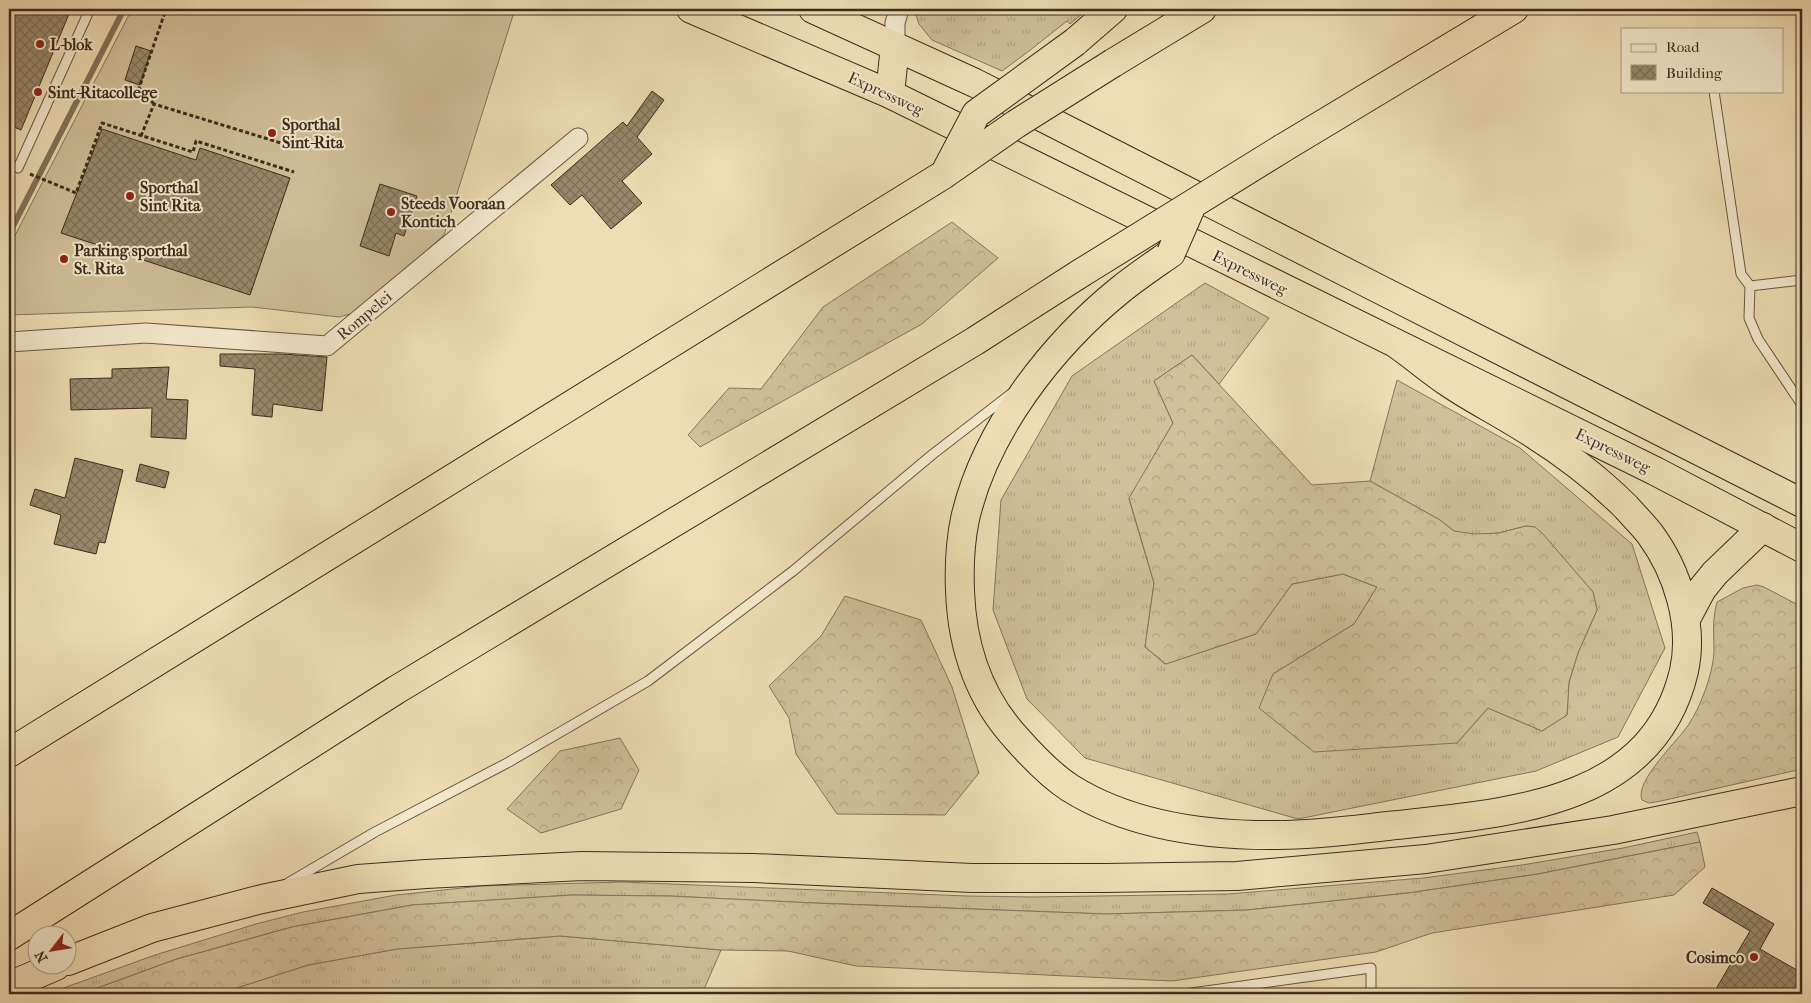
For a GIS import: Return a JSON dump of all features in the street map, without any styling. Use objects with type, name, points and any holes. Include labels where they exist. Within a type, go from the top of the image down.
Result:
[{"type":"highway","name":"Expressweg","points":[[691,9],[890,94],[1655,471],[1802,548]]},
{"type":"highway","points":[[814,9],[975,83],[1379,290],[1802,503]]},
{"type":"highway","points":[[944,176],[976,114],[1075,42],[1112,9]]},
{"type":"highway","points":[[9,753],[944,176],[1016,124],[1202,9]]},
{"type":"highway","points":[[9,936],[396,690],[975,341],[1192,204],[1514,9]]},
{"type":"highway","points":[[890,94],[895,46]]},
{"type":"highway","points":[[1192,204],[1171,253],[1118,292],[1071,336],[1038,372],[1011,413],[982,466],[966,518],[959,565],[961,613],[966,644],[975,673],[988,701],[1004,726],[1035,760],[1070,787],[1107,807],[1156,823],[1202,831],[1281,836],[1484,815],[1556,800],[1592,786],[1614,773],[1636,756],[1655,736],[1671,710],[1680,686],[1688,654],[1686,619],[1676,585],[1664,557],[1650,534],[1601,483],[1523,428],[1448,382],[1398,345]]},
{"type":"highway","points":[[1686,619],[1702,589],[1715,573],[1763,527],[1802,511]]},
{"type":"highway","points":[[78,957],[152,928],[262,899],[358,880],[426,874],[582,866],[754,868],[972,878],[1237,876],[1426,859],[1613,830],[1802,792]]},
{"type":"highway","points":[[9,986],[32,976]]},
{"type":"street","points":[[895,46],[895,23],[899,9]]},
{"type":"street","name":"Rompelei","points":[[9,342],[146,333],[327,346],[578,138]]},
{"type":"lane","points":[[18,168],[90,9]]},
{"type":"lane","points":[[1714,92],[1741,274],[1750,286],[1749,318],[1758,339],[1802,405]]},
{"type":"lane","points":[[1750,286],[1802,280]]},
{"type":"lane","points":[[262,899],[375,832],[509,762],[648,681],[793,571],[933,454],[1038,372]]},
{"type":"lane","points":[[1184,994],[1370,968],[1371,994]]},
{"type":"path","points":[[166,9],[139,88],[154,104],[281,143]]},
{"type":"path","points":[[141,136],[154,104]]},
{"type":"path","points":[[34,176],[76,192],[102,123],[193,152],[196,141],[294,172]]},
{"type":"green space","name":"Sporthal Sint-Rita","points":[[132,9],[515,9],[444,235],[358,312],[339,317],[252,307],[9,315],[9,247]]},
{"type":"green space","points":[[914,9],[1088,9],[1070,24],[1067,21],[1002,71],[932,40],[919,24]]},
{"type":"green space","points":[[952,222],[998,258],[922,324],[700,447],[688,435],[729,388],[761,389],[823,307]]},
{"type":"green space","points":[[1205,283],[1269,318],[1219,384],[1192,355],[1154,381],[1173,423],[1129,499],[1154,583],[1145,647],[1165,664],[1256,634],[1292,584],[1343,574],[1377,587],[1354,624],[1273,674],[1457,743],[1488,708],[1542,731],[1567,715],[1569,682],[1578,653],[1597,610],[1593,592],[1535,527],[1526,526],[1499,533],[1475,535],[1454,531],[1440,520],[1370,481],[1397,380],[1520,448],[1632,544],[1665,648],[1618,737],[1536,771],[1298,819],[1085,758],[1027,699],[993,610],[1001,500],[1072,376]]},
{"type":"green space","points":[[1192,355],[1312,485],[1370,481],[1440,520],[1454,531],[1475,534],[1499,533],[1526,526],[1535,527],[1543,534],[1593,592],[1597,610],[1578,653],[1569,682],[1567,715],[1542,731],[1488,708],[1457,743],[1314,752],[1259,708],[1273,674],[1354,624],[1377,587],[1343,574],[1292,584],[1256,634],[1166,664],[1145,647],[1154,583],[1129,498],[1173,423],[1154,381]]},
{"type":"green space","points":[[1757,585],[1802,607],[1802,769],[1661,801],[1649,803],[1642,800],[1641,792],[1645,782],[1659,761],[1689,724],[1706,689],[1713,660],[1714,621],[1717,602],[1743,588]]},
{"type":"green space","points":[[845,596],[921,620],[952,687],[979,773],[945,815],[837,814],[796,754],[789,718],[769,686],[821,636]]},
{"type":"green space","points":[[620,738],[639,770],[621,809],[541,833],[507,809],[560,751]]},
{"type":"green space","points":[[1697,832],[1700,842],[1538,874],[1408,893],[1247,910],[1106,914],[669,896],[572,895],[412,905],[292,927],[177,959],[81,994],[47,994],[155,955],[256,924],[303,912],[396,895],[481,886],[622,882],[967,896],[1033,897],[1228,894],[1423,878],[1522,865],[1623,848]]},
{"type":"green space","points":[[1700,842],[1705,867],[1674,895],[1432,933],[1376,952],[1172,981],[856,966],[788,951],[721,950],[560,936],[397,949],[308,965],[218,994],[81,994],[177,959],[292,927],[412,905],[572,895],[669,896],[1106,914],[1247,910],[1408,893],[1538,874]]},
{"type":"green space","points":[[560,936],[721,950],[702,994],[218,994],[308,965],[397,949]]},
{"type":"building","name":"L-blok","points":[[12,9],[71,9],[21,130],[9,125],[9,17]]},
{"type":"building","points":[[136,46],[151,51],[140,85],[125,80]]},
{"type":"building","points":[[652,91],[664,100],[637,137],[652,154],[622,181],[642,203],[611,229],[582,195],[570,205],[551,185],[623,122],[627,126]]},
{"type":"building","points":[[102,129],[196,160],[200,148],[290,178],[250,295],[61,233]]},
{"type":"building","name":"Steeds Vooraan Kontich","points":[[380,184],[417,196],[404,236],[396,233],[389,256],[360,246]]},
{"type":"building","points":[[220,354],[281,354],[327,357],[322,411],[273,404],[272,417],[252,415],[255,369],[220,366]]},
{"type":"building","points":[[169,367],[166,399],[188,400],[186,439],[151,437],[152,408],[71,410],[70,379],[112,378],[112,369]]},
{"type":"building","points":[[75,458],[123,470],[105,543],[99,542],[96,554],[54,544],[61,515],[30,505],[35,489],[65,498]]},
{"type":"building","points":[[140,464],[169,472],[165,488],[136,481]]},
{"type":"building","name":"Cosimco","points":[[1712,888],[1774,924],[1760,949],[1802,973],[1802,994],[1713,994],[1750,931],[1703,903]]},
{"type":"waterway","points":[[9,234],[124,9]]},
{"type":"place","name":"L-blok","points":[[40,44]]},
{"type":"place","name":"Sint-Ritacollege","points":[[38,92]]},
{"type":"place","name":"Sporthal Sint-Rita","points":[[272,133]]},
{"type":"place","name":"Sporthal Sint Rita","points":[[130,196]]},
{"type":"place","name":"Steeds Vooraan Kontich","points":[[391,212]]},
{"type":"place","name":"Parking sporthal St. Rita","points":[[64,259]]},
{"type":"place","name":"Cosimco","points":[[1754,957]]}]
